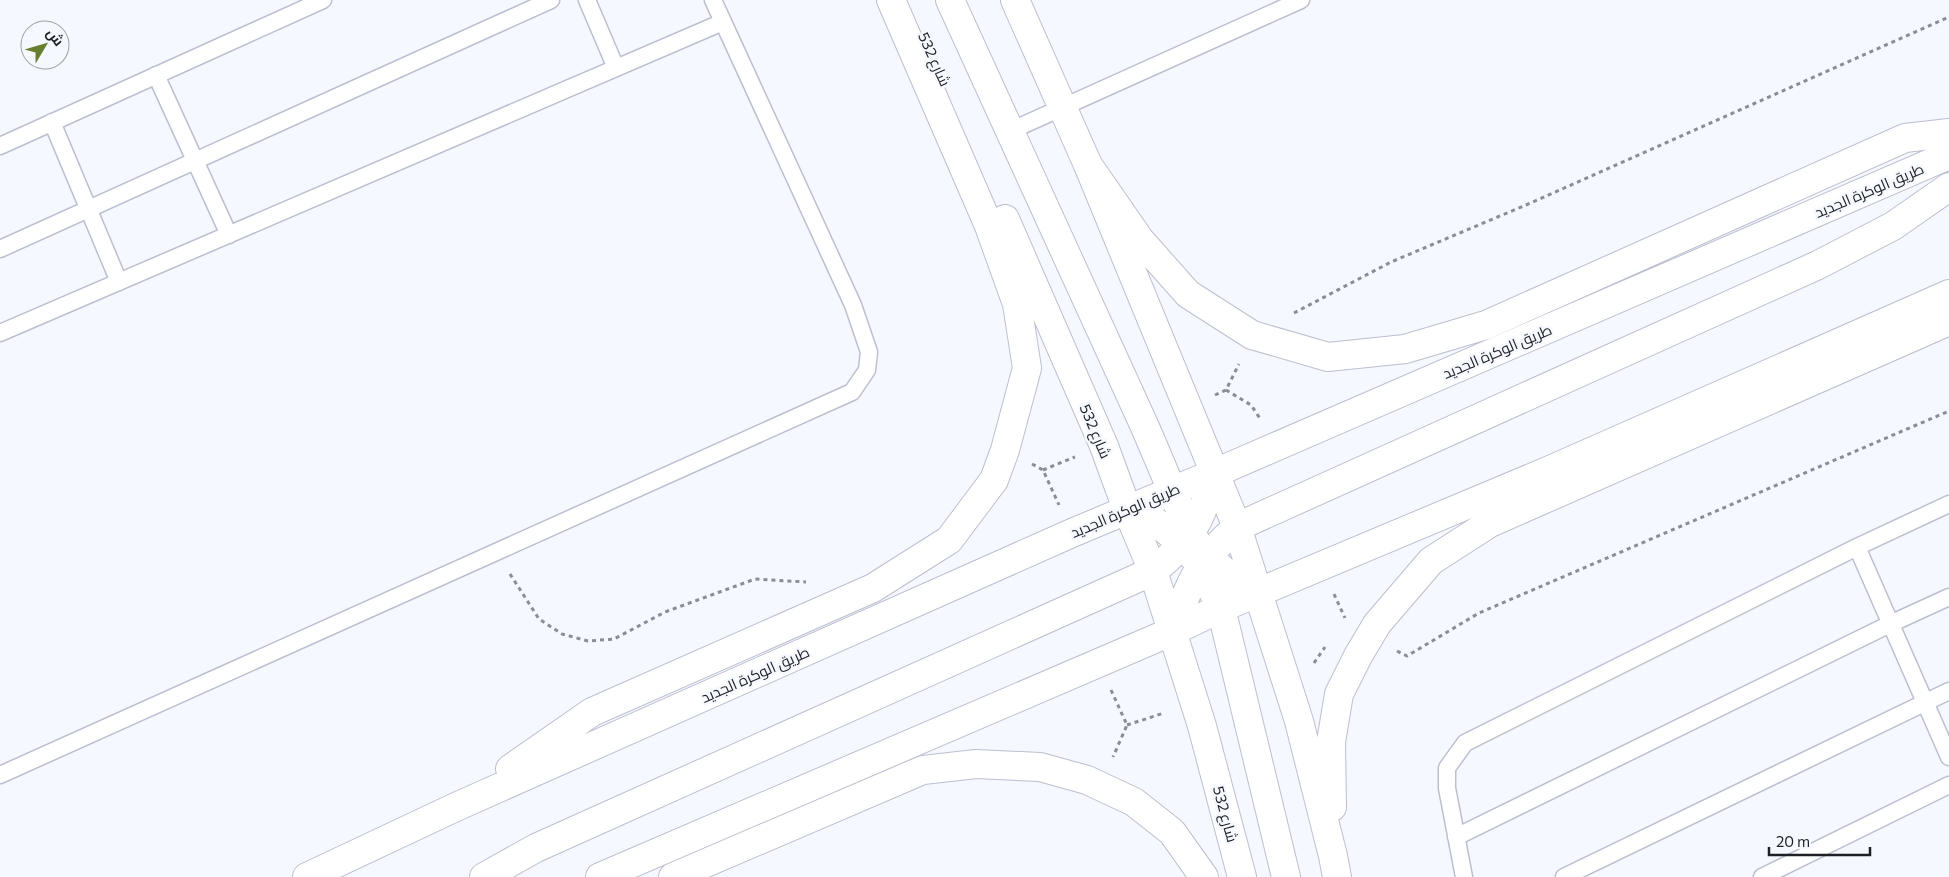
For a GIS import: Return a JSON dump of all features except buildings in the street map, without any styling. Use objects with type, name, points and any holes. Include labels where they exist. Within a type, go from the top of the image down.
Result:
[{"type":"street","points":[[458,806],[592,712],[873,588],[949,540],[994,480],[1005,450],[1027,368],[1017,304],[989,226],[891,0]]},
{"type":"street","name":"شارع 532","points":[[909,0],[1104,446],[1127,509],[1153,571],[1195,702],[1242,877]]},
{"type":"street","points":[[950,0],[1172,490],[1195,550],[1221,608],[1286,877]]},
{"type":"street","points":[[1015,0],[1088,165],[1237,527],[1299,721],[1335,866]]},
{"type":"street","points":[[1088,165],[1140,240],[1188,294],[1252,335],[1328,357],[1405,349],[1486,325],[1905,138],[1949,133]]},
{"type":"street","name":"طريق الوكرة الجديد","points":[[307,877],[458,806],[1072,533],[1215,473],[1949,155]]},
{"type":"street","points":[[484,877],[546,844],[1153,571],[1169,559],[1195,550],[1237,527],[1818,265],[1893,226],[1949,187]]},
{"type":"street","points":[[600,877],[1221,608],[1550,470],[1949,294]]},
{"type":"street","points":[[1335,866],[1331,742],[1340,694],[1377,624],[1431,562],[1490,523],[1949,321]]},
{"type":"street","points":[[1173,630],[1185,595],[1215,473]]},
{"type":"street","points":[[1127,509],[1157,523],[1232,578],[1259,592]]},
{"type":"street","points":[[673,877],[923,770],[976,764],[1040,767],[1087,780],[1134,802],[1172,832],[1204,877]]},
{"type":"lane","points":[[0,146],[323,0]]},
{"type":"lane","points":[[0,249],[551,0]]},
{"type":"lane","points":[[587,0],[616,68]]},
{"type":"lane","points":[[0,775],[852,392],[867,370],[869,352],[853,305],[713,0]]},
{"type":"lane","points":[[1010,132],[1301,0]]},
{"type":"lane","points":[[0,333],[723,22]]},
{"type":"lane","points":[[156,76],[229,235]]},
{"type":"lane","points":[[52,122],[119,282]]},
{"type":"lane","points":[[1464,877],[1447,788],[1446,768],[1466,743],[1857,547],[1949,504]]},
{"type":"lane","points":[[1857,547],[1949,757]]},
{"type":"lane","points":[[1456,837],[1890,624],[1949,597]]},
{"type":"lane","points":[[1564,877],[1949,691]]},
{"type":"lane","points":[[1762,877],[1949,785]]},
{"type":"path","points":[[1187,408],[1226,390],[1252,335],[1391,262],[1526,205],[1949,17]]},
{"type":"path","points":[[1226,390],[1251,405],[1279,445]]},
{"type":"path","points":[[1370,637],[1407,656],[1479,613],[1949,410]]},
{"type":"path","points":[[1043,470],[1072,533]]},
{"type":"path","points":[[496,552],[539,619],[562,634],[588,641],[614,639],[666,612],[755,579],[808,582]]},
{"type":"path","points":[[1099,662],[1127,725]]},
{"type":"path","points":[[1100,786],[1127,725],[1195,702]]}]
